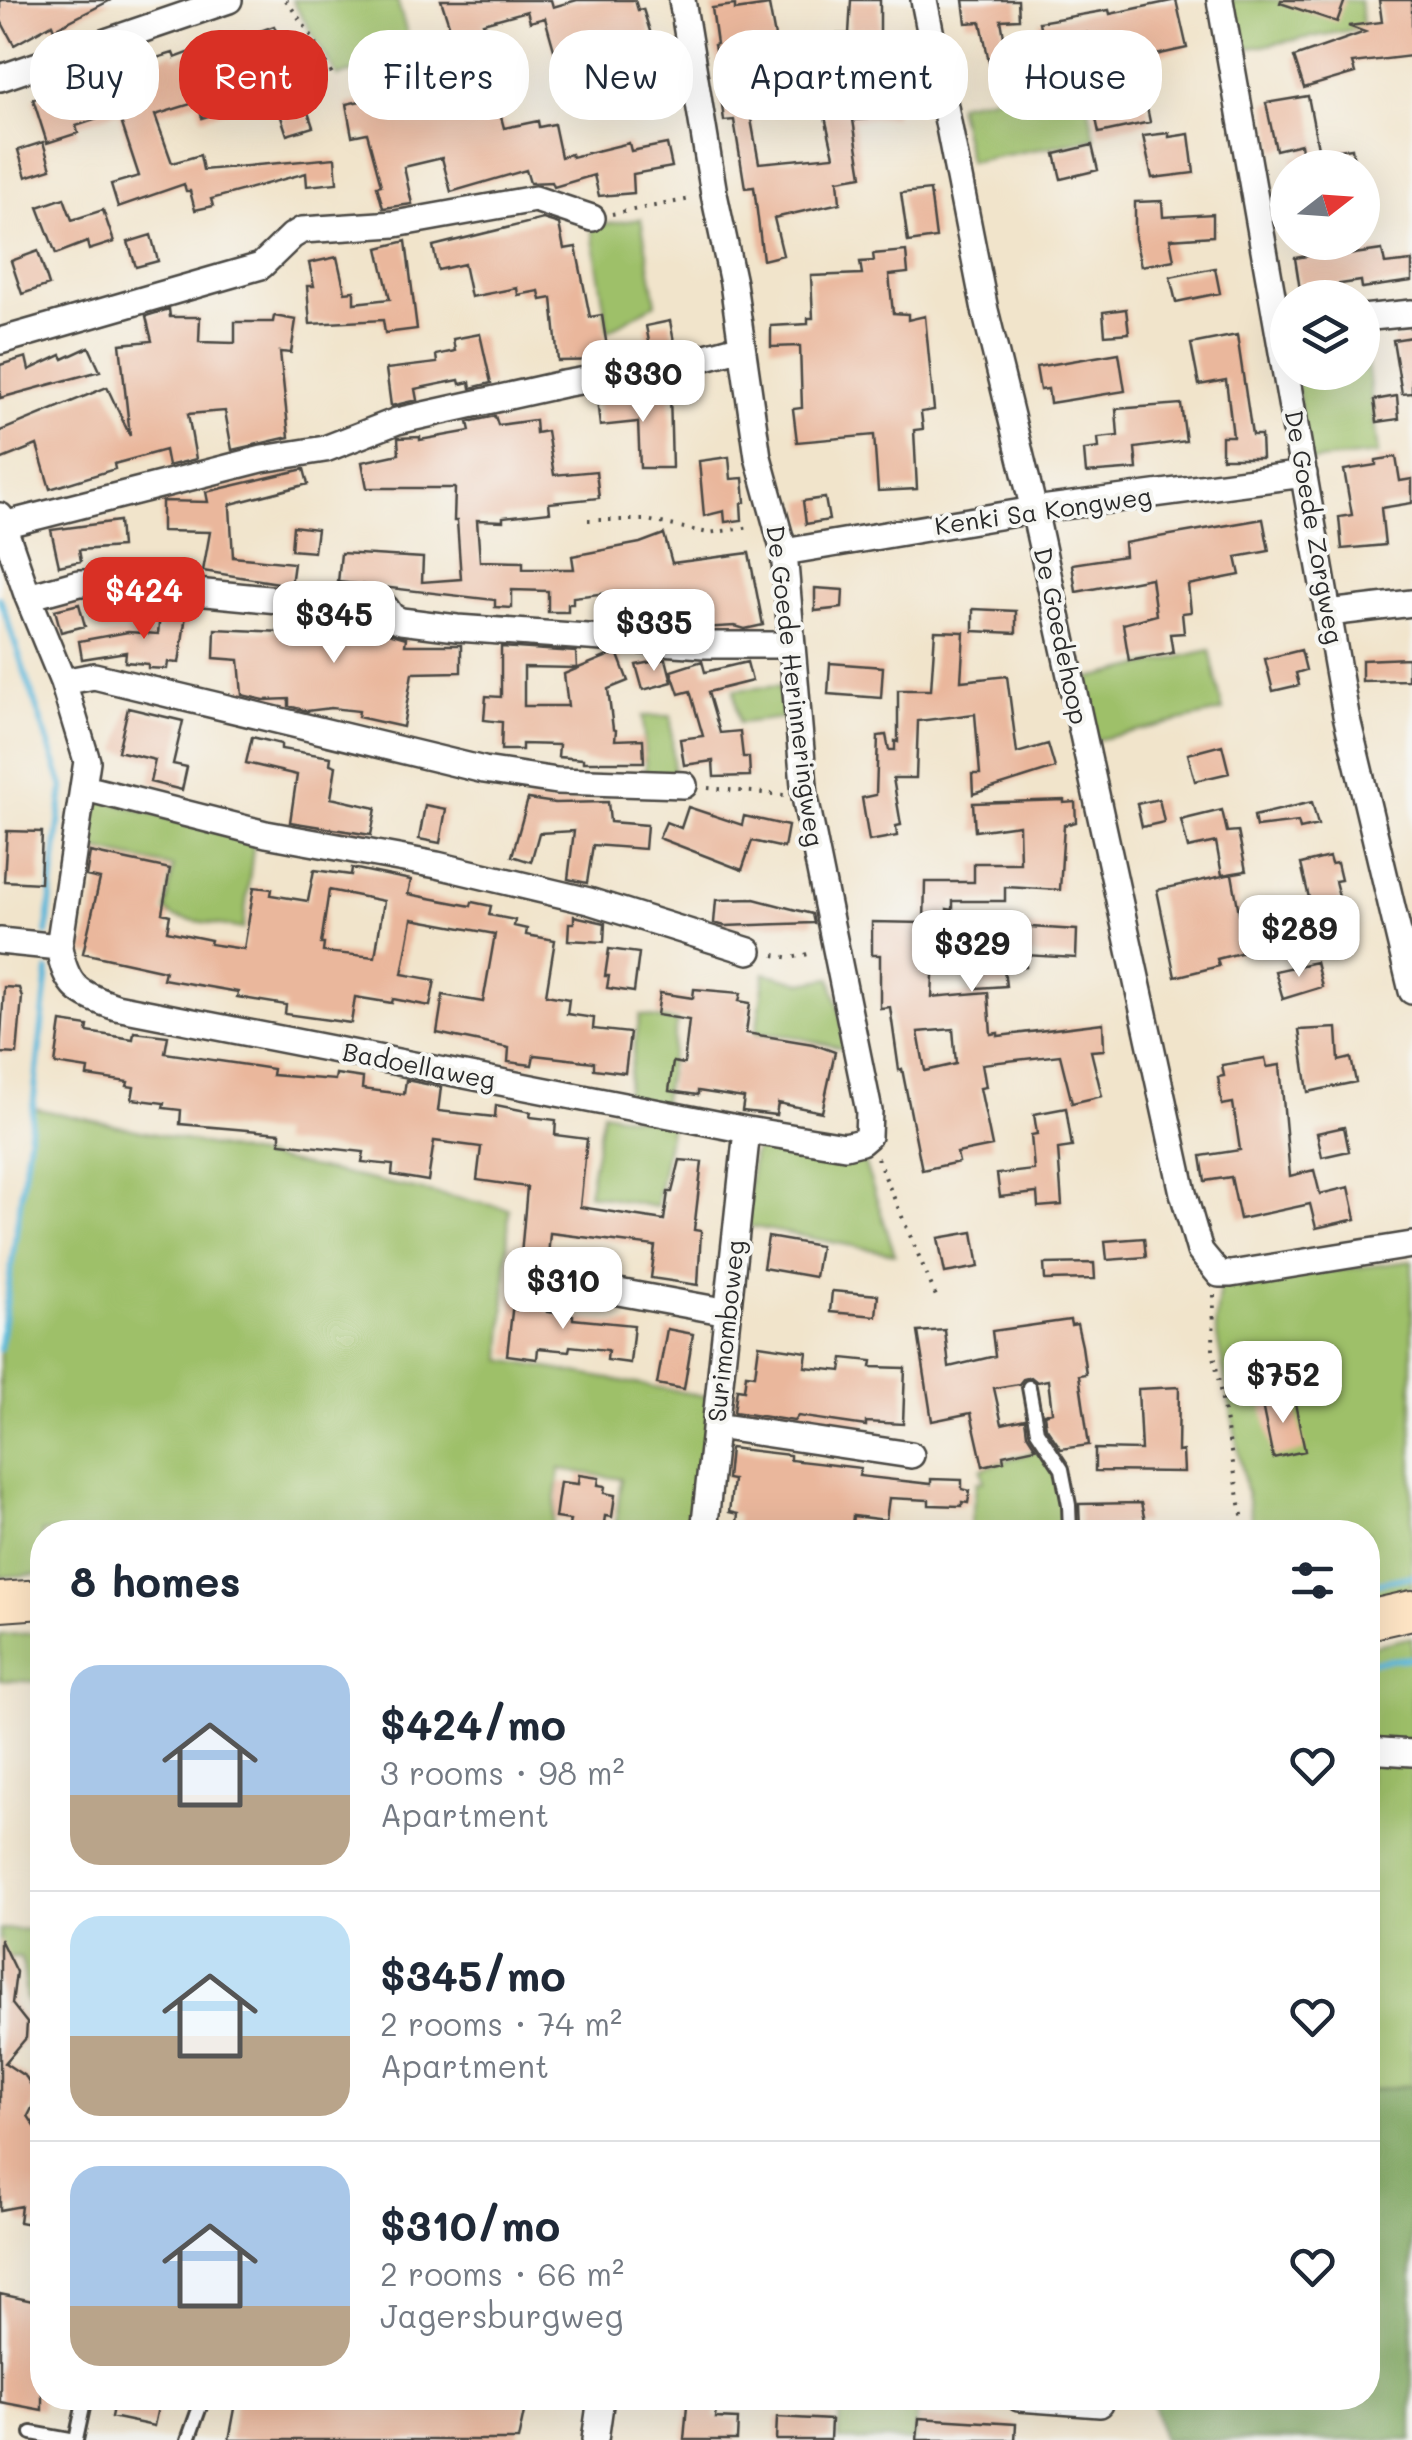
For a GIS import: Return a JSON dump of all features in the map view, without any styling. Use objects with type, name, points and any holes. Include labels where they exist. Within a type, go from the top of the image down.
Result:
[{"type":"main road","points":[[0,1602],[30,1601]]},
{"type":"main road","points":[[1380,1617],[1412,1610]]},
{"type":"street","points":[[0,78],[230,0]]},
{"type":"street","name":"De Goede Herinneringweg","points":[[682,0],[758,458],[784,552],[805,797],[869,1111],[868,1136]]},
{"type":"street","name":"De Goedehoop","points":[[924,0],[985,310],[1034,510],[1183,1192],[1200,1251],[1215,1271]]},
{"type":"street","name":"De Goede Zorgweg","points":[[1220,0],[1275,280]]},
{"type":"street","points":[[0,341],[261,266],[302,230],[395,224],[535,198],[592,218]]},
{"type":"street","points":[[1380,316],[1412,313]]},
{"type":"street","points":[[0,941],[59,946],[86,761],[63,682],[2,521],[325,449],[398,421],[563,384],[684,363],[742,347]]},
{"type":"street","name":"De Goede Zorgweg","points":[[1293,390],[1353,748],[1412,991]]},
{"type":"street","name":"Kenki Sa Kongweg","points":[[784,552],[1034,510],[1304,474]]},
{"type":"street","points":[[28,597],[79,583],[102,582],[289,601],[366,600],[401,621],[457,628],[704,646],[790,645]]},
{"type":"street","points":[[1329,614],[1412,603]]},
{"type":"street","points":[[63,682],[94,676],[484,770],[557,781],[684,785]]},
{"type":"street","points":[[85,788],[266,834],[437,865],[589,901],[749,951]]},
{"type":"street","name":"Badoellaweg","points":[[59,946],[63,970],[74,988],[116,1007],[747,1130],[845,1146],[862,1142],[868,1136]]},
{"type":"street","name":"Surimomboweg","points":[[705,1520],[747,1130]]},
{"type":"street","points":[[1215,1271],[1412,1246]]},
{"type":"street","points":[[531,1276],[728,1312]]},
{"type":"street","points":[[716,1426],[911,1455]]},
{"type":"street","points":[[1380,1751],[1412,1753]]},
{"type":"street","points":[[595,2440],[599,2410]]},
{"type":"lane","points":[[1028,1387],[1037,1431],[1062,1468],[1070,1520]]},
{"type":"lane","points":[[32,2433],[73,2440],[82,2410]]},
{"type":"lane","points":[[188,2440],[199,2410]]},
{"type":"path","points":[[286,0],[332,74]]},
{"type":"path","points":[[592,218],[714,194]]},
{"type":"path","points":[[588,520],[647,520],[708,533],[758,526],[774,518]]},
{"type":"path","points":[[684,785],[805,797]]},
{"type":"path","points":[[749,951],[791,958],[834,950]]},
{"type":"path","points":[[868,1136],[938,1301]]},
{"type":"path","points":[[1215,1271],[1212,1349],[1243,1520]]},
{"type":"green space","points":[[292,0],[397,0],[406,30],[348,30],[348,73],[337,76],[328,61],[328,30],[310,30]]},
{"type":"green space","points":[[1230,0],[1360,0],[1363,28],[1239,50]]},
{"type":"green space","points":[[988,98],[988,120],[1091,120],[1095,138],[969,162],[960,120],[968,120],[968,102]]},
{"type":"green space","points":[[641,219],[656,303],[608,331],[591,226]]},
{"type":"green space","points":[[1298,390],[1370,390],[1378,454],[1309,461]]},
{"type":"green space","points":[[1210,650],[1223,711],[1092,741],[1078,681]]},
{"type":"green space","points":[[779,686],[783,718],[739,723],[734,690]]},
{"type":"green space","points":[[643,716],[671,716],[674,783],[646,781]]},
{"type":"green space","points":[[96,798],[254,841],[243,929],[174,917],[166,911],[173,867],[88,848]]},
{"type":"green space","points":[[765,973],[802,983],[831,978],[849,1050],[792,1036],[756,1033]]},
{"type":"green space","points":[[640,1015],[677,1022],[662,1107],[625,1100]]},
{"type":"green space","points":[[33,1108],[509,1209],[502,1360],[710,1397],[697,1520],[616,1520],[621,1479],[560,1469],[553,1520],[30,1520],[30,1575],[0,1577],[0,1349]]},
{"type":"green space","points":[[603,1112],[671,1124],[656,1207],[588,1194]]},
{"type":"green space","points":[[771,1145],[862,1156],[895,1254],[744,1225],[753,1155],[759,1148]]},
{"type":"green space","points":[[1412,1261],[1412,1587],[1380,1595],[1380,1520],[1252,1520],[1215,1326],[1220,1284]]},
{"type":"green space","points":[[1036,1451],[1045,1456],[1057,1474],[1063,1520],[971,1520],[977,1482],[984,1482],[981,1469]]},
{"type":"green space","points":[[30,1634],[30,1681],[0,1680],[0,1635]]},
{"type":"green space","points":[[1412,1637],[1412,1746],[1380,1744],[1380,1644]]},
{"type":"green space","points":[[1380,1764],[1412,1767],[1412,2085],[1380,2089]]},
{"type":"green space","points":[[0,1929],[30,1930],[30,2008],[20,1957],[0,1957]]},
{"type":"green space","points":[[1412,2085],[1412,2440],[1162,2440],[1155,2410],[1380,2410],[1380,2089]]},
{"type":"green space","points":[[840,2410],[917,2410],[914,2440],[838,2440]]},
{"type":"building","points":[[0,0],[111,0],[54,29],[52,24],[30,30],[30,36],[14,45],[0,19]]},
{"type":"building","points":[[441,0],[551,0],[553,7],[577,0],[635,0],[638,10],[643,9],[650,30],[549,32],[545,18],[530,22],[527,11],[483,23],[485,30],[451,30]]},
{"type":"building","points":[[851,0],[880,0],[880,30],[849,30]]},
{"type":"building","points":[[963,0],[1018,0],[1019,19],[1001,20],[1003,30],[988,30],[988,57],[981,22],[966,23]]},
{"type":"building","points":[[1176,0],[1187,48],[1162,54],[1162,30],[1041,30],[1039,22],[1109,10],[1110,14]]},
{"type":"building","points":[[1345,0],[1337,22],[1280,3]]},
{"type":"building","points":[[1379,0],[1412,0],[1412,56],[1352,63],[1355,73],[1304,88],[1294,57],[1365,32],[1348,26],[1382,22]]},
{"type":"building","points":[[735,5],[735,10],[769,5],[774,30],[715,30],[712,8]]},
{"type":"building","points":[[173,53],[175,58],[179,57],[179,108],[159,114],[159,57]]},
{"type":"building","points":[[1308,96],[1318,150],[1302,150],[1301,144],[1276,150],[1266,103]]},
{"type":"building","points":[[40,120],[94,120],[76,126],[78,133],[47,143]]},
{"type":"building","points":[[121,120],[157,120],[172,163],[200,155],[203,170],[335,158],[337,183],[307,186],[306,173],[211,199],[213,206],[195,210],[184,184],[118,207],[111,184],[139,176]]},
{"type":"building","points":[[282,120],[311,120],[313,127],[287,135]]},
{"type":"building","points":[[349,120],[502,120],[504,128],[538,121],[539,127],[554,124],[561,157],[629,143],[631,151],[667,144],[672,167],[633,174],[634,193],[599,196],[594,175],[554,187],[552,182],[530,183],[526,170],[451,192],[442,158],[404,167],[412,204],[383,208],[367,133],[352,136]]},
{"type":"building","points":[[734,120],[751,120],[759,163],[834,156],[826,120],[853,120],[862,176],[838,180],[840,203],[774,218],[783,255],[763,260],[754,187],[745,188]]},
{"type":"building","points":[[1096,120],[1150,120],[1150,122],[1099,133]]},
{"type":"building","points":[[1169,133],[1169,137],[1189,134],[1194,173],[1152,178],[1143,136]]},
{"type":"building","points":[[43,142],[51,169],[26,177],[18,150]]},
{"type":"building","points":[[1092,145],[1098,170],[1061,179],[1055,154]]},
{"type":"building","points":[[930,190],[936,238],[908,242],[901,193]]},
{"type":"building","points":[[64,198],[72,220],[103,210],[114,242],[89,250],[87,242],[56,254],[38,207]]},
{"type":"building","points":[[1162,201],[1163,217],[1213,214],[1213,236],[1170,239],[1174,260],[1141,266],[1135,238],[1135,202]]},
{"type":"building","points":[[543,219],[559,224],[564,249],[576,247],[590,317],[602,315],[609,360],[558,361],[552,298],[541,300],[539,291],[518,295],[517,288],[471,297],[464,264],[438,270],[433,246]]},
{"type":"building","points":[[151,235],[158,261],[136,267],[128,242]]},
{"type":"building","points":[[406,241],[417,329],[385,333],[383,320],[310,324],[307,286],[314,286],[309,263],[337,257],[345,292],[354,291],[354,303],[390,299],[378,248]]},
{"type":"building","points":[[1380,250],[1385,264],[1412,261],[1412,281],[1380,285],[1380,280],[1298,280],[1295,260],[1380,260]]},
{"type":"building","points":[[38,251],[49,285],[22,294],[11,261]]},
{"type":"building","points":[[906,251],[908,273],[889,275],[893,313],[908,314],[908,320],[925,316],[934,410],[921,412],[923,429],[914,430],[917,489],[878,491],[874,435],[797,442],[793,409],[802,408],[800,346],[771,347],[771,326],[808,324],[808,318],[813,318],[811,276],[862,274],[860,262],[874,261],[873,254]]},
{"type":"building","points":[[1215,268],[1220,293],[1176,302],[1170,277]]},
{"type":"building","points":[[169,309],[170,317],[200,317],[199,342],[235,343],[235,322],[273,322],[274,316],[296,320],[291,353],[280,352],[289,437],[232,450],[225,411],[188,414],[196,459],[168,466],[165,450],[114,464],[115,469],[50,489],[37,445],[0,460],[0,431],[107,387],[130,436],[120,344],[152,341],[146,316]]},
{"type":"building","points":[[1126,309],[1129,333],[1105,335],[1103,312]]},
{"type":"building","points":[[670,321],[675,347],[651,352],[646,326]]},
{"type":"building","points":[[480,334],[491,383],[471,388],[470,382],[460,384],[459,380],[415,389],[417,400],[391,406],[386,369],[437,363],[436,355],[455,351],[453,339]]},
{"type":"building","points":[[1237,335],[1252,435],[1261,435],[1262,458],[1222,458],[1222,436],[1233,436],[1226,380],[1199,385],[1191,344]]},
{"type":"building","points":[[1412,337],[1412,393],[1402,394],[1393,340]]},
{"type":"building","points":[[89,347],[100,371],[0,398],[0,365],[26,357],[29,370]]},
{"type":"building","points":[[1119,353],[1125,391],[1050,403],[1048,389],[1040,390],[1036,367]]},
{"type":"building","points":[[670,393],[672,468],[640,468],[638,422],[600,426],[597,399]]},
{"type":"building","points":[[1397,396],[1399,419],[1377,422],[1374,400]]},
{"type":"building","points":[[1181,404],[1186,441],[1135,448],[1137,469],[1086,473],[1084,450],[1099,448],[1098,438],[1118,436],[1116,409]]},
{"type":"building","points":[[495,416],[498,425],[535,420],[536,433],[547,431],[554,475],[596,471],[599,498],[549,503],[550,512],[503,517],[503,521],[477,520],[480,561],[523,562],[523,569],[574,569],[572,556],[640,543],[664,534],[672,563],[749,553],[763,625],[745,629],[701,628],[697,614],[614,613],[607,593],[573,597],[568,612],[548,612],[548,591],[512,590],[512,608],[495,607],[495,600],[338,582],[341,553],[423,558],[422,582],[461,579],[454,521],[455,488],[367,488],[362,462],[399,454],[398,438],[420,440],[470,431],[468,422]]},
{"type":"building","points":[[729,457],[731,479],[743,478],[745,502],[741,503],[742,520],[725,522],[724,511],[704,516],[699,461]]},
{"type":"building","points":[[1396,457],[1400,481],[1412,479],[1412,503],[1381,508],[1385,545],[1342,549],[1339,517],[1352,515],[1344,470]]},
{"type":"building","points":[[304,469],[308,484],[230,507],[233,557],[294,563],[291,585],[203,571],[210,532],[162,531],[162,501],[208,502],[206,492]]},
{"type":"building","points":[[825,498],[829,520],[806,524],[803,501]]},
{"type":"building","points":[[1263,519],[1269,551],[1236,557],[1240,575],[1188,585],[1191,612],[1182,613],[1184,633],[1170,634],[1173,653],[1129,661],[1123,624],[1156,615],[1151,578],[1076,592],[1072,564],[1125,556],[1124,543]]},
{"type":"building","points":[[119,521],[121,547],[79,550],[81,561],[59,566],[51,530]]},
{"type":"building","points":[[293,526],[317,529],[314,552],[291,550]]},
{"type":"building","points":[[815,588],[843,590],[842,608],[815,611]]},
{"type":"building","points":[[79,604],[85,626],[61,632],[55,610]]},
{"type":"building","points":[[161,605],[187,608],[179,663],[168,662],[167,669],[148,668],[148,664],[125,662],[126,652],[82,659],[79,641],[128,632],[158,634]]},
{"type":"building","points":[[973,609],[1016,611],[1016,633],[973,631]]},
{"type":"building","points":[[298,617],[373,620],[385,632],[406,638],[405,645],[461,645],[461,672],[412,673],[403,727],[358,717],[359,711],[307,711],[289,706],[289,699],[264,700],[242,695],[239,660],[214,658],[215,629],[283,632],[282,623],[298,622]]},
{"type":"building","points":[[935,631],[964,632],[961,681],[1007,676],[1017,753],[1048,744],[1055,768],[973,794],[972,774],[980,774],[975,714],[918,721],[916,778],[893,778],[901,825],[896,826],[897,836],[869,841],[862,798],[876,795],[878,736],[886,735],[889,750],[895,750],[898,690],[931,690]]},
{"type":"building","points":[[501,647],[576,652],[577,668],[524,667],[524,706],[568,706],[564,674],[618,655],[628,681],[608,689],[615,740],[643,739],[644,762],[583,762],[558,757],[559,745],[522,744],[522,750],[501,750],[502,722],[484,720],[486,696],[501,697]]},
{"type":"building","points":[[1301,650],[1306,670],[1296,673],[1299,685],[1273,691],[1265,659]]},
{"type":"building","points":[[1408,658],[1408,680],[1362,681],[1362,660]]},
{"type":"building","points":[[666,659],[672,682],[643,690],[636,665]]},
{"type":"building","points":[[702,661],[705,672],[747,662],[752,681],[708,692],[720,733],[740,731],[743,757],[749,757],[750,776],[714,777],[713,761],[684,765],[680,739],[703,736],[690,691],[679,694],[671,671]]},
{"type":"building","points":[[830,663],[883,667],[881,698],[828,694]]},
{"type":"building","points":[[128,708],[183,721],[173,764],[187,767],[182,790],[150,782],[155,760],[118,751]]},
{"type":"building","points":[[252,737],[281,744],[281,749],[331,757],[330,764],[336,766],[331,798],[376,808],[371,835],[290,822],[297,775],[246,763]]},
{"type":"building","points":[[1222,745],[1229,773],[1195,781],[1188,754]]},
{"type":"building","points":[[528,799],[608,802],[610,822],[647,825],[645,849],[593,845],[587,883],[568,879],[574,831],[539,833],[531,862],[512,856]]},
{"type":"building","points":[[1159,799],[1164,822],[1142,827],[1137,804]]},
{"type":"building","points":[[1075,802],[1076,822],[1064,825],[1060,890],[1005,887],[1005,901],[953,901],[953,910],[947,909],[946,954],[934,954],[932,997],[988,992],[991,1034],[998,1036],[1103,1023],[1104,1050],[1091,1051],[1102,1096],[1072,1103],[1060,1055],[982,1064],[986,1087],[980,1088],[992,1146],[957,1153],[959,1162],[922,1170],[902,1069],[899,1070],[890,1007],[880,1008],[880,955],[872,955],[872,922],[924,923],[925,882],[974,882],[974,863],[1020,863],[1019,825],[975,831],[973,803]],"holes":[[[953,1029],[956,1064],[925,1071],[918,1032]]]},
{"type":"building","points":[[1312,802],[1318,825],[1300,829],[1298,822],[1256,827],[1254,816]]},
{"type":"building","points":[[425,805],[446,809],[440,843],[419,839]]},
{"type":"building","points":[[688,807],[742,825],[744,816],[788,826],[784,848],[752,841],[742,870],[659,838],[666,822],[681,828]]},
{"type":"building","points":[[1222,810],[1227,832],[1238,831],[1246,871],[1222,875],[1216,842],[1188,848],[1181,820]]},
{"type":"building","points":[[7,831],[42,832],[40,883],[4,881]]},
{"type":"building","points":[[90,852],[170,869],[162,913],[170,915],[167,931],[244,949],[254,887],[272,889],[271,895],[308,901],[314,870],[351,875],[352,868],[411,880],[408,894],[491,906],[489,915],[515,920],[514,926],[527,929],[526,935],[555,940],[546,995],[569,999],[567,1014],[594,1018],[593,1029],[630,1033],[625,1073],[594,1069],[594,1062],[534,1055],[532,1065],[508,1062],[509,1048],[437,1033],[443,995],[483,1002],[495,934],[412,919],[402,974],[435,980],[430,1006],[355,997],[351,1023],[285,1014],[286,1005],[163,979],[165,971],[83,953],[100,879],[86,876]],"holes":[[[329,890],[384,901],[375,957],[323,952]]]},
{"type":"building","points":[[1329,857],[1331,864],[1337,863],[1341,880],[1335,881],[1342,909],[1344,948],[1307,949],[1306,919],[1314,919],[1301,864]]},
{"type":"building","points":[[1232,874],[1240,918],[1254,915],[1263,947],[1217,959],[1219,966],[1175,977],[1157,890]]},
{"type":"building","points":[[754,899],[812,914],[814,923],[714,923],[716,900]]},
{"type":"building","points":[[574,916],[605,923],[604,942],[568,940],[569,923],[574,923]]},
{"type":"building","points":[[997,928],[1077,930],[1076,958],[1025,955],[1026,967],[1004,969],[1006,986],[977,988],[974,954],[999,952]]},
{"type":"building","points":[[609,949],[639,953],[634,992],[607,988]]},
{"type":"building","points":[[1316,962],[1322,987],[1283,999],[1275,971]]},
{"type":"building","points":[[4,987],[19,988],[22,997],[17,1054],[0,1053]]},
{"type":"building","points":[[694,989],[741,993],[739,1001],[750,1003],[746,1033],[813,1044],[835,1052],[822,1112],[778,1103],[776,1115],[742,1111],[744,1098],[669,1091],[673,1062],[684,1064],[689,1020],[657,1015],[660,993],[693,998]]},
{"type":"building","points":[[61,1022],[88,1026],[87,1032],[133,1039],[134,1032],[168,1036],[165,1053],[273,1069],[272,1075],[335,1080],[336,1074],[363,1078],[362,1089],[404,1094],[406,1080],[441,1087],[438,1111],[495,1117],[496,1105],[531,1112],[530,1117],[556,1120],[555,1135],[587,1139],[580,1207],[664,1220],[668,1192],[672,1192],[680,1160],[702,1162],[694,1230],[701,1231],[698,1285],[651,1278],[655,1246],[550,1233],[548,1257],[521,1255],[527,1187],[477,1180],[481,1147],[434,1141],[428,1181],[392,1175],[393,1165],[362,1162],[364,1152],[280,1143],[280,1133],[180,1124],[181,1110],[163,1108],[164,1103],[132,1099],[134,1087],[127,1086],[128,1082],[87,1076],[88,1069],[55,1064]]},
{"type":"building","points":[[1337,1028],[1339,1061],[1351,1058],[1356,1082],[1308,1092],[1299,1030]]},
{"type":"building","points":[[1265,1058],[1267,1067],[1280,1065],[1290,1176],[1314,1170],[1320,1194],[1349,1187],[1356,1219],[1316,1228],[1310,1204],[1240,1219],[1231,1177],[1205,1181],[1201,1156],[1240,1150],[1233,1103],[1222,1105],[1218,1077],[1224,1076],[1222,1065]]},
{"type":"building","points":[[1066,1108],[1072,1147],[1058,1149],[1062,1205],[1038,1207],[1037,1193],[1000,1197],[997,1174],[1034,1170],[1034,1114]]},
{"type":"building","points":[[1344,1127],[1349,1151],[1322,1157],[1317,1133]]},
{"type":"building","points":[[973,1232],[979,1267],[945,1273],[938,1238]]},
{"type":"building","points":[[768,1237],[820,1246],[815,1277],[763,1268]]},
{"type":"building","points":[[1144,1238],[1146,1257],[1107,1260],[1105,1241]]},
{"type":"building","points":[[1094,1263],[1095,1279],[1045,1280],[1044,1264]]},
{"type":"building","points":[[832,1291],[878,1295],[876,1316],[830,1312]]},
{"type":"building","points":[[514,1294],[548,1298],[547,1312],[573,1315],[573,1319],[634,1325],[630,1363],[607,1360],[608,1350],[570,1346],[569,1351],[538,1348],[537,1359],[507,1355]]},
{"type":"building","points":[[1070,1320],[1071,1325],[1077,1324],[1082,1346],[1086,1374],[1079,1375],[1089,1445],[1061,1449],[1046,1427],[1044,1414],[1052,1412],[1048,1380],[1037,1382],[1031,1377],[1019,1384],[994,1388],[1002,1424],[1025,1419],[1027,1434],[1036,1448],[1003,1455],[1004,1461],[983,1466],[971,1413],[932,1421],[918,1332],[945,1330],[949,1367],[995,1356],[992,1331]]},
{"type":"building","points":[[667,1329],[693,1334],[684,1389],[657,1384]]},
{"type":"building","points":[[759,1345],[807,1352],[805,1367],[841,1371],[843,1358],[872,1361],[871,1367],[905,1368],[903,1424],[866,1422],[866,1426],[798,1416],[794,1421],[734,1412],[737,1389],[744,1390],[746,1374],[755,1375]]},
{"type":"building","points":[[1179,1387],[1178,1452],[1183,1451],[1184,1472],[1095,1471],[1095,1449],[1141,1450],[1138,1389]]},
{"type":"building","points":[[1293,1394],[1305,1451],[1273,1458],[1261,1400]]},
{"type":"building","points":[[730,1448],[861,1468],[859,1476],[931,1484],[931,1479],[962,1480],[962,1489],[970,1491],[968,1503],[962,1502],[962,1506],[889,1498],[886,1520],[853,1516],[852,1520],[737,1520],[738,1514],[729,1512],[733,1480],[727,1479]]},
{"type":"building","points":[[579,1475],[599,1478],[598,1485],[605,1486],[604,1493],[615,1495],[612,1517],[555,1518],[560,1482],[578,1484]]},
{"type":"building","points":[[1141,1503],[1145,1520],[1080,1520],[1079,1504]]},
{"type":"building","points":[[0,1939],[16,1972],[12,2004],[27,2023],[26,2038],[5,2063],[30,2084],[30,2224],[19,2222],[21,2206],[0,2210]]},
{"type":"building","points":[[0,2294],[30,2300],[30,2408],[0,2402]]},
{"type":"building","points":[[112,2410],[157,2410],[154,2426],[111,2417]]},
{"type":"building","points":[[235,2410],[524,2410],[518,2440],[229,2440]]},
{"type":"building","points":[[687,2410],[716,2410],[715,2418],[738,2419],[737,2440],[684,2440]]},
{"type":"building","points":[[777,2417],[831,2420],[830,2440],[776,2440]]},
{"type":"building","points":[[919,2418],[1016,2424],[1015,2440],[917,2440]]},
{"type":"waterway","points":[[0,598],[63,787],[47,933]]},
{"type":"waterway","points":[[0,1349],[48,971]]},
{"type":"waterway","points":[[1380,1583],[1412,1576]]},
{"type":"waterway","points":[[1380,1661],[1412,1658]]}]
